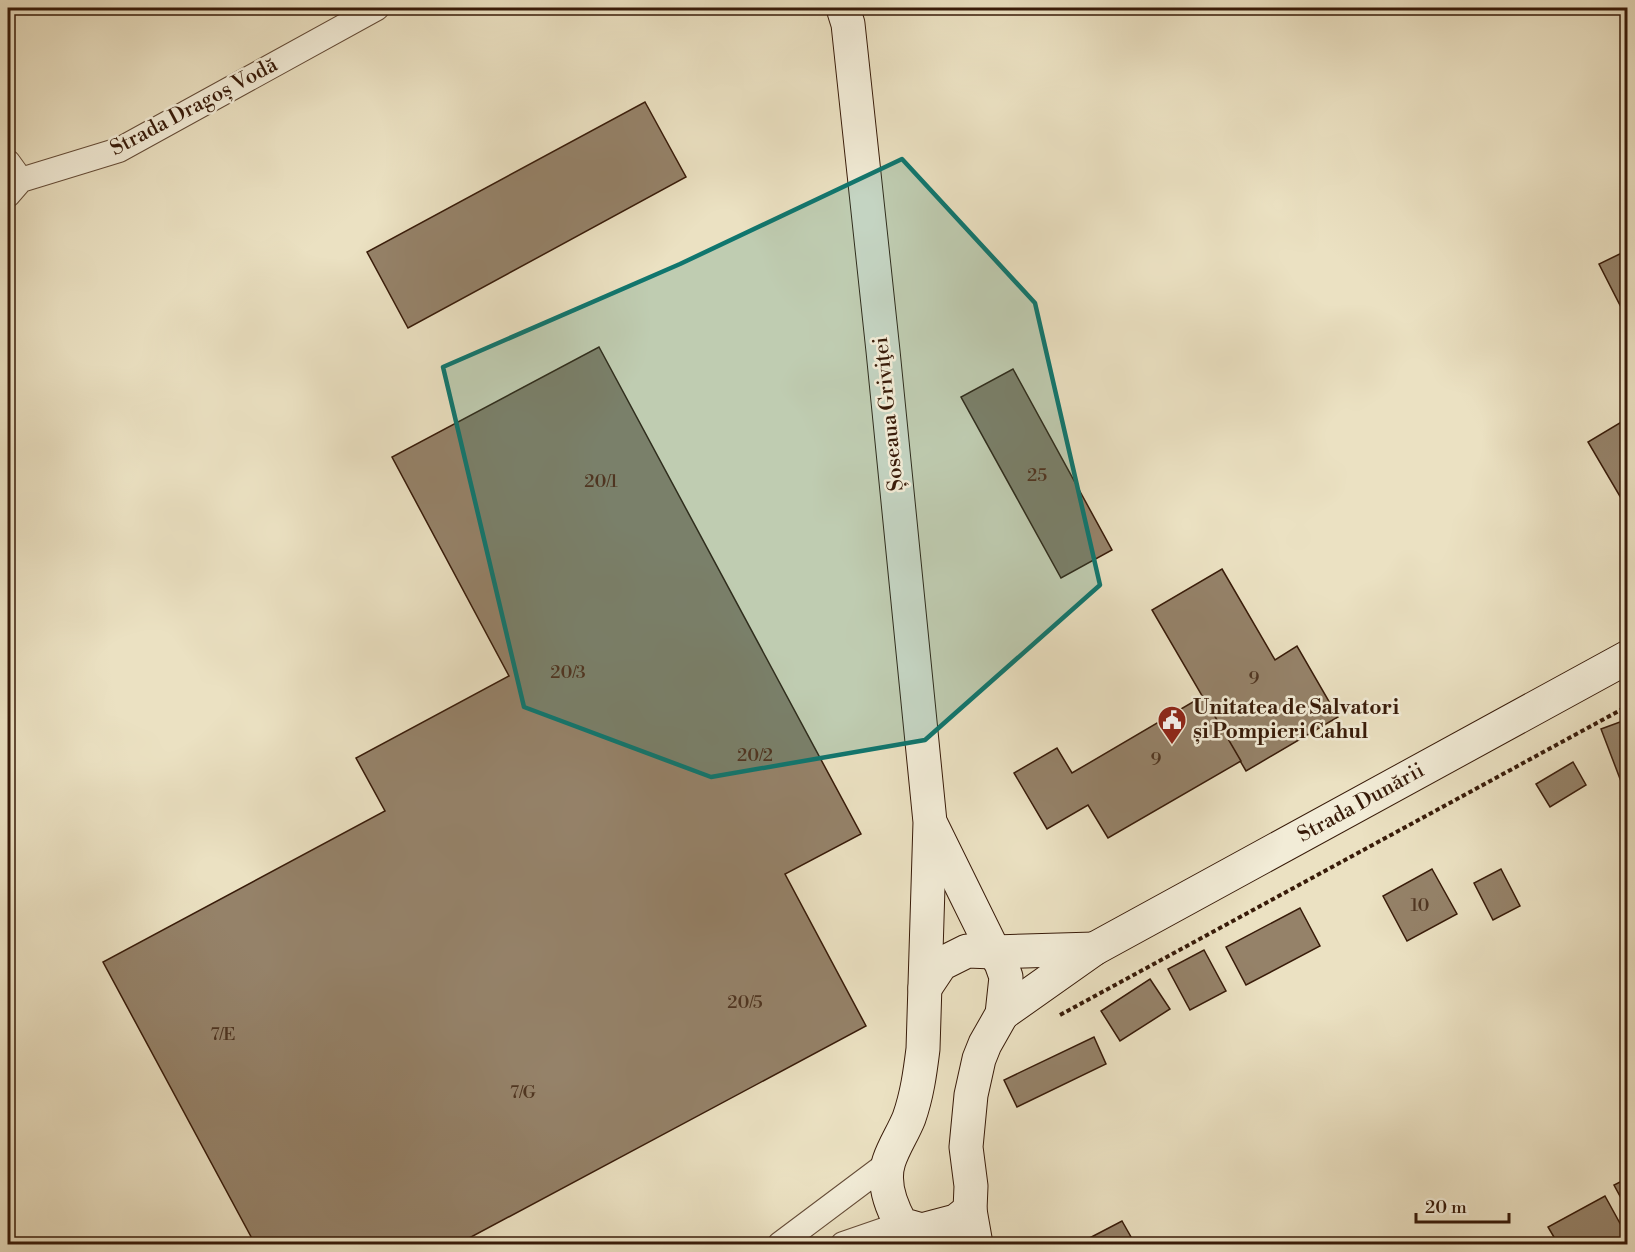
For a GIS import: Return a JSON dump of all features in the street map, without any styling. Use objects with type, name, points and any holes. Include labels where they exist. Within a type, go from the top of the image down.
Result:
[{"type":"main road","name":"Șoseaua Griviţei","points":[[843,8],[848,24],[882,339],[930,822],[923,1049],[918,1086],[908,1120],[888,1163]]},
{"type":"main road","name":"Strada Dunării","points":[[1002,1014],[1094,949],[1628,657]]},
{"type":"main road","name":"Șoseaua Griviţei","points":[[930,822],[1001,963],[1006,977],[1002,1014]]},
{"type":"main road","name":"Strada Dunării","points":[[925,988],[941,964],[967,951],[1094,949]]},
{"type":"main road","points":[[976,1245],[970,1210],[971,1186],[966,1147],[971,1095],[979,1059],[1002,1014]]},
{"type":"main road","points":[[888,1163],[887,1188],[894,1211],[918,1233],[956,1221],[970,1210]]},
{"type":"street","name":"Strada Dragoș Vodă","points":[[12,179],[119,150],[377,8]]},
{"type":"street","points":[[780,1245],[888,1163]]},
{"type":"street","points":[[843,1245],[918,1233]]},
{"type":"path","points":[[1055,1018],[1628,706]]},
{"type":"highlighted area","points":[[902,159],[1035,303],[1100,585],[925,740],[711,777],[524,707],[443,367],[680,264]]},
{"type":"building","points":[[645,102],[686,177],[408,328],[367,252]]},
{"type":"building","points":[[1628,250],[1628,317],[1626,317],[1599,264]]},
{"type":"building","points":[[599,347],[861,834],[785,874],[866,1026],[458,1244],[255,1244],[103,962],[385,811],[356,758],[509,676],[392,457]]},
{"type":"building","points":[[1013,369],[1112,550],[1061,578],[961,397]]},
{"type":"building","points":[[1628,418],[1628,510],[1588,442]]},
{"type":"building","points":[[1222,569],[1275,660],[1297,646],[1338,717],[1246,771],[1152,610]]},
{"type":"building","points":[[1203,696],[1241,761],[1108,838],[1088,805],[1047,829],[1014,773],[1057,748],[1072,773]]},
{"type":"building","points":[[1628,719],[1628,782],[1622,784],[1601,729]]},
{"type":"building","points":[[1573,762],[1586,785],[1550,807],[1536,784]]},
{"type":"building","points":[[1432,869],[1457,914],[1407,941],[1383,896]]},
{"type":"building","points":[[1501,869],[1520,906],[1493,920],[1474,883]]},
{"type":"building","points":[[1300,908],[1320,946],[1246,985],[1226,947]]},
{"type":"building","points":[[1204,950],[1226,991],[1190,1010],[1168,969]]},
{"type":"building","points":[[1150,979],[1170,1009],[1120,1041],[1101,1011]]},
{"type":"building","points":[[1094,1037],[1106,1064],[1017,1107],[1004,1080]]},
{"type":"building","points":[[1628,1178],[1628,1211],[1614,1185]]},
{"type":"building","points":[[1605,1196],[1628,1238],[1628,1244],[1558,1244],[1548,1227]]},
{"type":"building","points":[[1122,1221],[1135,1244],[1078,1244]]},
{"type":"place","name":"Unitatea de Salvatori și Pompieri Cahul","points":[[1172,746]]}]
